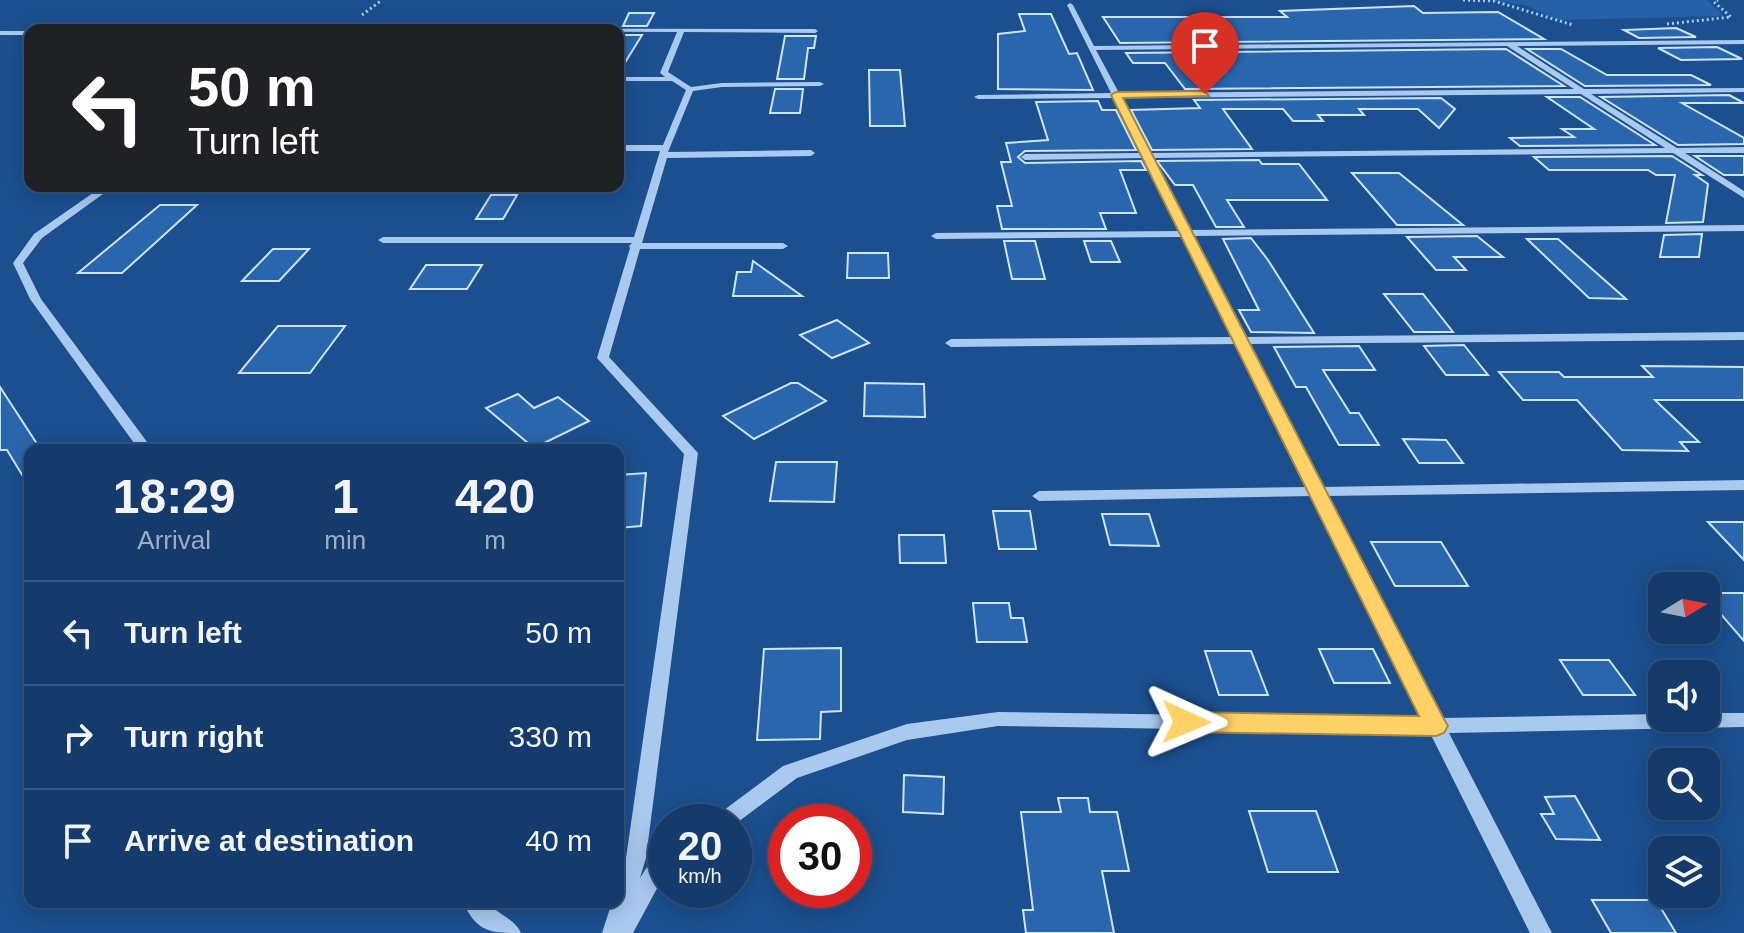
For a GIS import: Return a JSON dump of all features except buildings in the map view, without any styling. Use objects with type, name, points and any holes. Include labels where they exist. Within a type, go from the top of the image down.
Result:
[{"type":"street","points":[[1070,5],[1541,933]]},
{"type":"street","points":[[624,30],[815,31]]},
{"type":"street","points":[[681,30],[664,65],[664,73],[690,89],[722,85],[820,84]]},
{"type":"street","points":[[0,33],[24,33]]},
{"type":"street","points":[[1090,48],[1744,42]]},
{"type":"street","points":[[1510,45],[1744,195]]},
{"type":"street","points":[[624,79],[671,79]]},
{"type":"street","points":[[624,897],[636,858],[691,453],[603,358],[635,243],[665,151],[690,89]]},
{"type":"street","points":[[978,97],[1744,90]]},
{"type":"street","points":[[624,148],[811,153]]},
{"type":"street","points":[[1025,157],[1744,150]]},
{"type":"street","points":[[100,192],[38,236],[18,263],[36,299],[142,444]]},
{"type":"street","points":[[936,236],[1744,228]]},
{"type":"street","points":[[383,240],[783,246]]},
{"type":"street","points":[[951,343],[1744,336]]},
{"type":"street","points":[[1039,496],[1744,485]]},
{"type":"street","points":[[747,804],[790,772],[907,732],[998,719],[1436,726],[1744,720]]},
{"type":"street","points":[[621,933],[648,885]]},
{"type":"street","points":[[478,908],[486,918],[510,933]]},
{"type":"street","points":[[613,933],[621,908]]},
{"type":"path","points":[[1463,0],[1494,1],[1554,22],[1579,26]]},
{"type":"path","points":[[1666,24],[1731,17],[1714,2],[1718,0]]},
{"type":"shaded area","points":[[1486,0],[1707,0],[1724,16],[1558,20],[1525,5]]},
{"type":"route","points":[[1186,722],[1436,726],[1116,95],[1205,94]]}]
